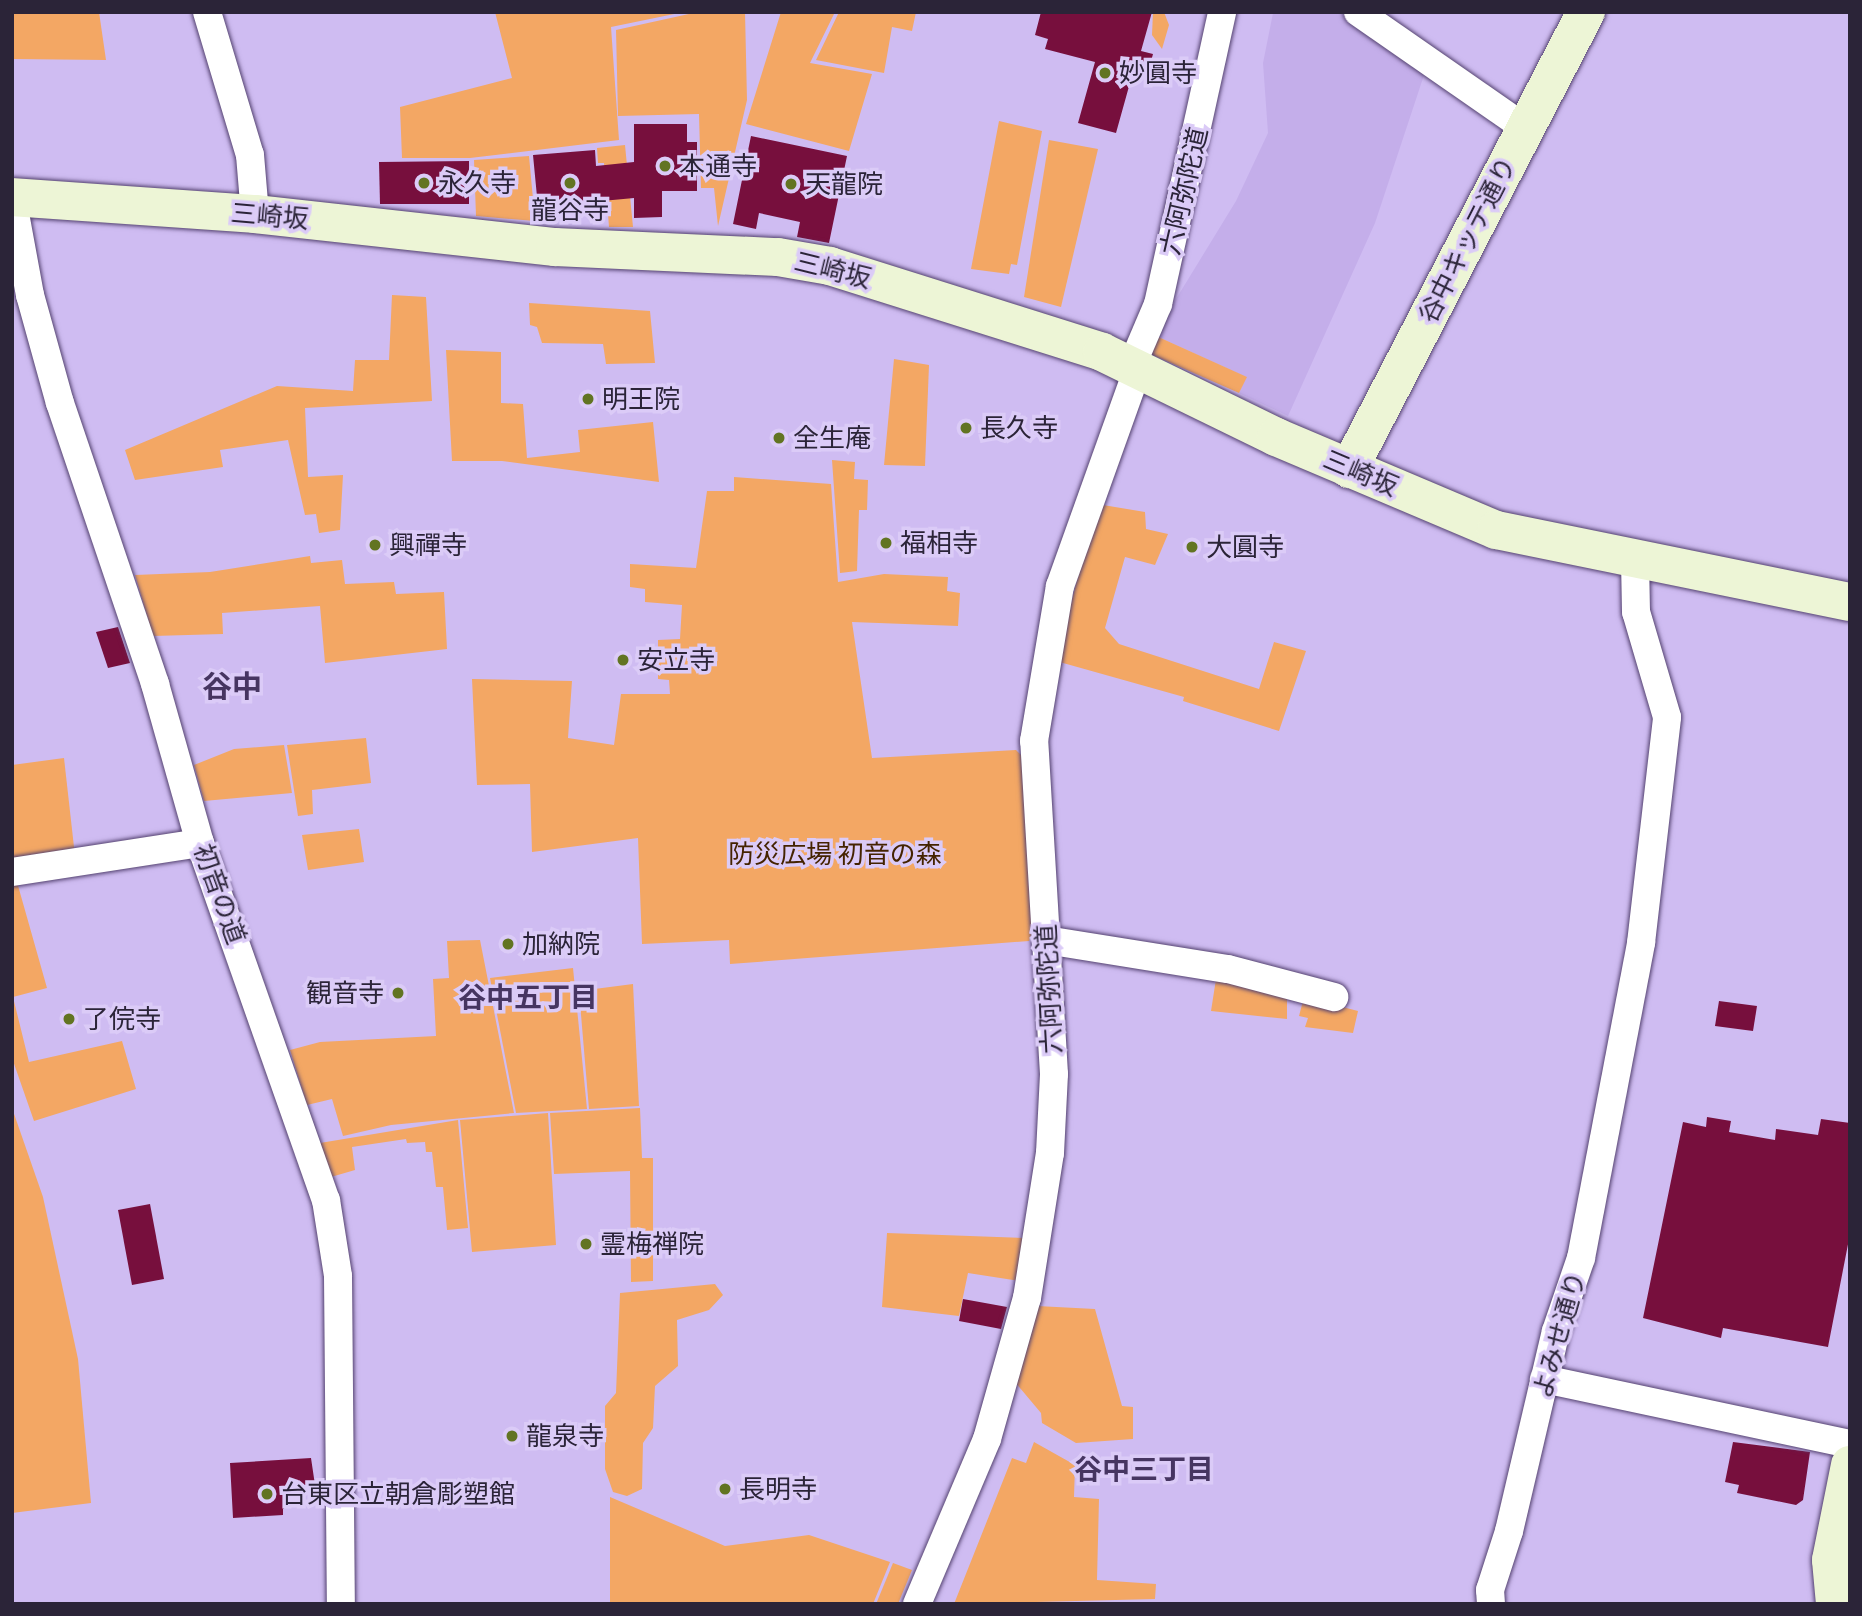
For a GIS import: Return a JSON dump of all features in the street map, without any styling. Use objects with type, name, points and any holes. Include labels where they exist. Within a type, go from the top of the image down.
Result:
[{"type":"main road","name":"谷中キッテ通り","points":[[1349,469],[1586,12]]},
{"type":"main road","name":"三崎坂","points":[[12,197],[255,214],[518,244],[800,260],[1030,328],[1135,366],[1349,469],[1496,530],[1850,601]]},
{"type":"main road","points":[[1835,1604],[1831,1560],[1850,1465]]},
{"type":"street","points":[[207,12],[250,155],[255,214]]},
{"type":"street","name":"六阿弥陀道","points":[[917,1604],[987,1439],[1027,1298],[1053,1117],[1034,741],[1060,586],[1158,304],[1222,12]]},
{"type":"street","points":[[1357,12],[1525,128]]},
{"type":"street","name":"初音の道","points":[[12,197],[30,295],[60,403],[155,684],[200,843],[327,1206],[338,1276],[341,1604]]},
{"type":"street","name":"よみせ通り","points":[[1491,1604],[1490,1590],[1510,1531],[1544,1379],[1581,1258],[1641,943],[1667,717],[1620,556]]},
{"type":"street","points":[[12,872],[200,843]]},
{"type":"street","points":[[1046,940],[1228,969],[1334,997]]},
{"type":"street","points":[[1544,1379],[1850,1444]]},
{"type":"shaded area","points":[[1339,12],[1425,72],[1375,223],[1288,416],[1239,393],[1246,377],[1154,335],[1236,201],[1268,133],[1263,63],[1273,13]]},
{"type":"green space","points":[[12,12],[99,12],[106,60],[12,59]]},
{"type":"green space","points":[[495,12],[684,12],[611,27],[619,140],[470,158],[402,158],[400,107],[512,78]]},
{"type":"green space","points":[[698,12],[745,12],[747,100],[718,226],[714,188],[701,188],[699,114],[618,116],[616,30]]},
{"type":"green space","points":[[781,12],[835,12],[810,63],[872,74],[849,151],[746,124]]},
{"type":"green space","points":[[839,12],[916,12],[912,31],[892,27],[884,73],[816,60]]},
{"type":"green space","points":[[1153,12],[1164,12],[1169,25],[1162,49],[1152,35]]},
{"type":"green space","points":[[999,121],[1042,131],[1017,265],[1011,264],[1009,274],[971,269]]},
{"type":"green space","points":[[1049,140],[1098,149],[1061,307],[1024,297]]},
{"type":"green space","points":[[625,145],[633,227],[609,227],[604,163],[598,163],[597,148]]},
{"type":"green space","points":[[529,156],[535,221],[476,216],[474,160]]},
{"type":"green space","points":[[392,295],[426,297],[432,401],[305,408],[308,477],[343,475],[340,530],[319,533],[316,514],[305,515],[288,440],[220,450],[223,467],[135,480],[125,450],[277,386],[353,391],[355,360],[389,360]]},
{"type":"green space","points":[[529,303],[650,311],[655,363],[606,364],[603,344],[542,343],[537,327],[530,325]]},
{"type":"green space","points":[[1154,335],[1247,377],[1239,393],[1146,352]]},
{"type":"green space","points":[[446,350],[501,352],[501,403],[523,404],[527,458],[580,452],[578,430],[653,422],[659,482],[502,461],[452,461]]},
{"type":"green space","points":[[894,359],[929,365],[925,466],[884,465]]},
{"type":"green space","points":[[832,460],[855,462],[854,479],[868,480],[867,510],[859,510],[857,571],[840,573]]},
{"type":"green space","name":"防災広場 初音の森","points":[[734,477],[831,484],[838,582],[884,574],[948,577],[947,591],[960,593],[958,626],[852,622],[872,758],[1016,750],[1022,756],[1034,929],[1029,941],[730,964],[729,940],[642,944],[638,838],[532,852],[530,784],[477,785],[472,679],[572,681],[568,738],[614,745],[621,694],[670,694],[669,680],[658,679],[658,640],[680,639],[682,605],[645,602],[645,589],[630,587],[630,564],[696,568],[707,491],[734,491]]},
{"type":"green space","points":[[1097,504],[1145,512],[1146,529],[1168,534],[1155,565],[1125,557],[1105,628],[1119,644],[1259,689],[1274,642],[1306,651],[1279,731],[1183,701],[1184,697],[1056,661]]},
{"type":"green space","points":[[310,556],[311,563],[342,560],[345,584],[394,582],[396,594],[444,592],[447,649],[325,663],[320,606],[222,613],[223,634],[153,636],[135,575],[210,572]]},
{"type":"green space","points":[[366,738],[371,783],[312,790],[313,814],[298,816],[287,745]]},
{"type":"green space","points":[[284,745],[292,793],[204,801],[194,765],[234,749]]},
{"type":"green space","points":[[64,758],[75,856],[12,861],[12,765]]},
{"type":"green space","points":[[359,829],[364,862],[308,870],[302,835]]},
{"type":"green space","points":[[17,882],[47,988],[13,997],[29,1062],[122,1041],[136,1089],[34,1121],[12,1058],[12,883]]},
{"type":"green space","points":[[480,940],[514,1113],[391,1125],[343,1136],[332,1099],[307,1105],[290,1050],[320,1042],[436,1036],[433,979],[449,978],[447,941]]},
{"type":"green space","points":[[573,968],[587,1109],[516,1113],[490,978]]},
{"type":"green space","points":[[1216,979],[1287,995],[1287,1019],[1211,1011]]},
{"type":"green space","points":[[633,984],[639,1106],[589,1109],[579,991]]},
{"type":"green space","points":[[1304,997],[1358,1011],[1353,1033],[1305,1027],[1308,1018],[1299,1016]]},
{"type":"green space","points":[[12,1108],[43,1197],[78,1359],[91,1503],[12,1513]]},
{"type":"green space","points":[[640,1108],[642,1158],[653,1158],[653,1281],[631,1282],[630,1171],[554,1174],[550,1113]]},
{"type":"green space","points":[[548,1113],[556,1245],[472,1252],[460,1120]]},
{"type":"green space","points":[[458,1120],[468,1228],[447,1230],[443,1187],[436,1187],[432,1152],[426,1152],[425,1142],[407,1143],[406,1139],[352,1147],[355,1170],[331,1177],[320,1143]]},
{"type":"green space","points":[[887,1233],[1025,1238],[1020,1281],[968,1273],[959,1316],[882,1307]]},
{"type":"green space","points":[[715,1284],[723,1295],[709,1310],[677,1320],[678,1366],[655,1386],[653,1428],[643,1443],[642,1489],[627,1496],[613,1492],[605,1469],[605,1406],[616,1393],[620,1293]]},
{"type":"green space","points":[[1037,1306],[1095,1309],[1122,1406],[1133,1407],[1133,1439],[1076,1443],[1042,1423],[1041,1413],[1014,1381]]},
{"type":"green space","points":[[1034,1442],[1075,1465],[1074,1497],[1099,1499],[1097,1580],[1156,1584],[1155,1599],[954,1604],[1012,1458],[1026,1463]]},
{"type":"green space","points":[[610,1497],[725,1546],[809,1535],[890,1562],[873,1604],[610,1604]]},
{"type":"green space","points":[[893,1563],[912,1570],[898,1604],[876,1604]]},
{"type":"building","name":"妙圓寺","points":[[1041,12],[1152,12],[1141,51],[1153,54],[1147,76],[1133,72],[1116,133],[1078,123],[1095,62],[1045,49],[1048,39],[1035,35]]},
{"type":"building","points":[[634,124],[687,124],[687,142],[697,142],[697,191],[662,191],[662,217],[634,218],[634,198],[538,207],[533,155],[595,150],[596,166],[634,162]]},
{"type":"building","name":"天龍院","points":[[751,136],[847,156],[829,243],[797,237],[800,222],[759,213],[756,229],[733,224]]},
{"type":"building","name":"永久寺","points":[[469,161],[469,204],[380,204],[379,162]]},
{"type":"building","points":[[118,627],[130,663],[108,668],[96,632]]},
{"type":"building","points":[[1719,1001],[1757,1006],[1753,1031],[1715,1026]]},
{"type":"building","points":[[1707,1117],[1731,1121],[1729,1132],[1775,1140],[1776,1129],[1818,1135],[1821,1119],[1850,1123],[1850,1234],[1828,1347],[1723,1328],[1721,1338],[1643,1318],[1683,1122],[1706,1127]]},
{"type":"building","points":[[150,1204],[164,1279],[132,1285],[118,1210]]},
{"type":"building","points":[[963,1299],[1007,1307],[1001,1329],[959,1321]]},
{"type":"building","points":[[1733,1442],[1810,1452],[1803,1500],[1796,1505],[1737,1493],[1739,1485],[1725,1482]]},
{"type":"building","name":"台東区立朝倉彫塑館","points":[[311,1458],[315,1485],[283,1509],[283,1515],[233,1518],[230,1463]]},
{"type":"place","name":"妙圓寺","points":[[1105,73]]},
{"type":"place","name":"本通寺","points":[[665,166]]},
{"type":"place","name":"永久寺","points":[[424,183]]},
{"type":"place","name":"龍谷寺","points":[[570,183]]},
{"type":"place","name":"天龍院","points":[[791,184]]},
{"type":"place","name":"明王院","points":[[588,399]]},
{"type":"place","name":"長久寺","points":[[966,428]]},
{"type":"place","name":"全生庵","points":[[779,438]]},
{"type":"place","name":"福相寺","points":[[886,543]]},
{"type":"place","name":"興禪寺","points":[[375,545]]},
{"type":"place","name":"大圓寺","points":[[1192,547]]},
{"type":"place","name":"安立寺","points":[[623,660]]},
{"type":"place","name":"加納院","points":[[508,944]]},
{"type":"place","name":"観音寺","points":[[398,993]]},
{"type":"place","name":"了俒寺","points":[[69,1019]]},
{"type":"place","name":"霊梅禅院","points":[[586,1244]]},
{"type":"place","name":"龍泉寺","points":[[512,1436]]},
{"type":"place","name":"長明寺","points":[[725,1489]]},
{"type":"place","name":"台東区立朝倉彫塑館","points":[[267,1494]]},
{"type":"district","name":"谷中","points":[[232,686]]},
{"type":"district","name":"谷中五丁目","points":[[528,997]]},
{"type":"district","name":"谷中三丁目","points":[[1144,1469]]}]
